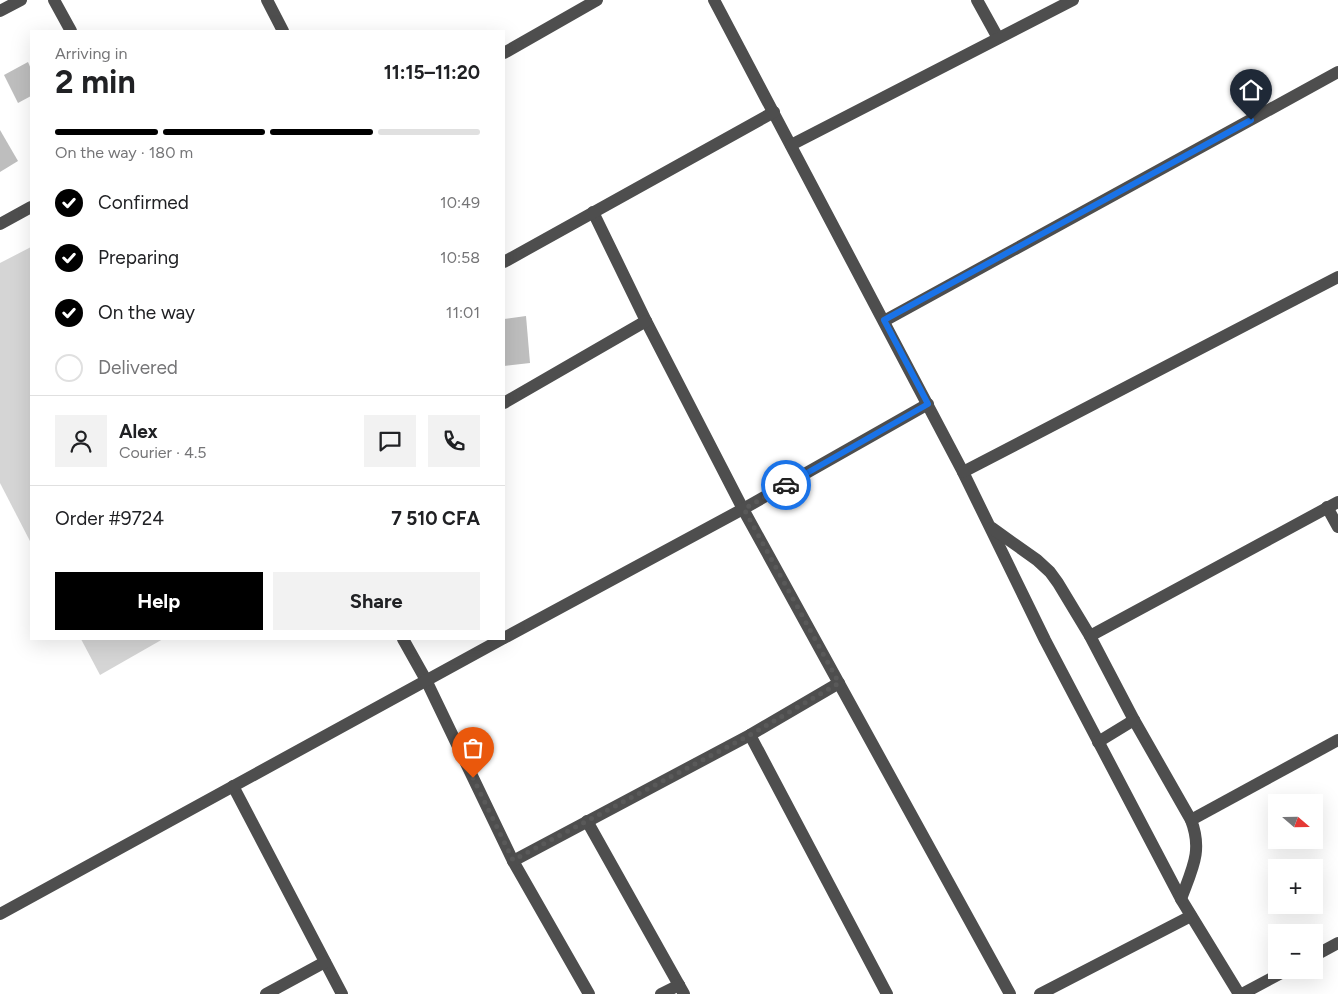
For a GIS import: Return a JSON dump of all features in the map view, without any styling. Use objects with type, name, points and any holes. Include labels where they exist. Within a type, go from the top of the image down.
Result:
[{"type":"street","points":[[0,11],[21,0]]},
{"type":"street","points":[[54,0],[70,30]]},
{"type":"street","points":[[266,0],[282,30]]},
{"type":"street","points":[[505,52],[597,0]]},
{"type":"street","points":[[714,0],[928,404],[1045,640],[1181,899],[1240,994],[1269,979]]},
{"type":"street","points":[[977,0],[998,38]]},
{"type":"street","points":[[791,145],[1073,0]]},
{"type":"street","points":[[884,320],[1338,72]]},
{"type":"street","points":[[505,261],[774,112]]},
{"type":"street","points":[[0,224],[30,208]]},
{"type":"street","points":[[593,212],[646,322],[744,509],[1010,994]]},
{"type":"street","points":[[963,472],[1338,277]]},
{"type":"street","points":[[505,402],[646,322]]},
{"type":"street","points":[[505,637],[744,509],[928,404]]},
{"type":"street","points":[[1090,636],[1333,504],[1338,527]]},
{"type":"street","points":[[990,526],[1036,560],[1050,572],[1058,583],[1090,636],[1134,720],[1191,820],[1197,843],[1195,862],[1181,899]]},
{"type":"street","points":[[404,640],[426,680],[513,860],[589,994]]},
{"type":"street","points":[[0,914],[499,640]]},
{"type":"street","points":[[513,860],[750,735],[839,683]]},
{"type":"street","points":[[1098,742],[1134,720]]},
{"type":"street","points":[[750,735],[886,994]]},
{"type":"street","points":[[1191,820],[1338,740]]},
{"type":"street","points":[[233,786],[342,994]]},
{"type":"street","points":[[587,821],[682,990],[661,994]]},
{"type":"street","points":[[1040,994],[1191,916]]},
{"type":"street","points":[[1323,951],[1338,943]]},
{"type":"street","points":[[266,994],[325,962]]},
{"type":"shaded area","points":[[30,248],[30,541],[0,483],[0,263]]},
{"type":"shaded area","points":[[82,640],[161,640],[100,675]]},
{"type":"building","points":[[28,62],[30,67],[30,97],[18,103],[4,75]]},
{"type":"building","points":[[0,130],[18,161],[0,172]]},
{"type":"building","points":[[526,316],[530,363],[505,366],[505,319]]},
{"type":"way so far","points":[[473,778],[513,860],[750,735],[839,683],[744,509],[786,485]]},
{"type":"route","points":[[786,485],[928,404],[884,320],[1251,120]]}]
